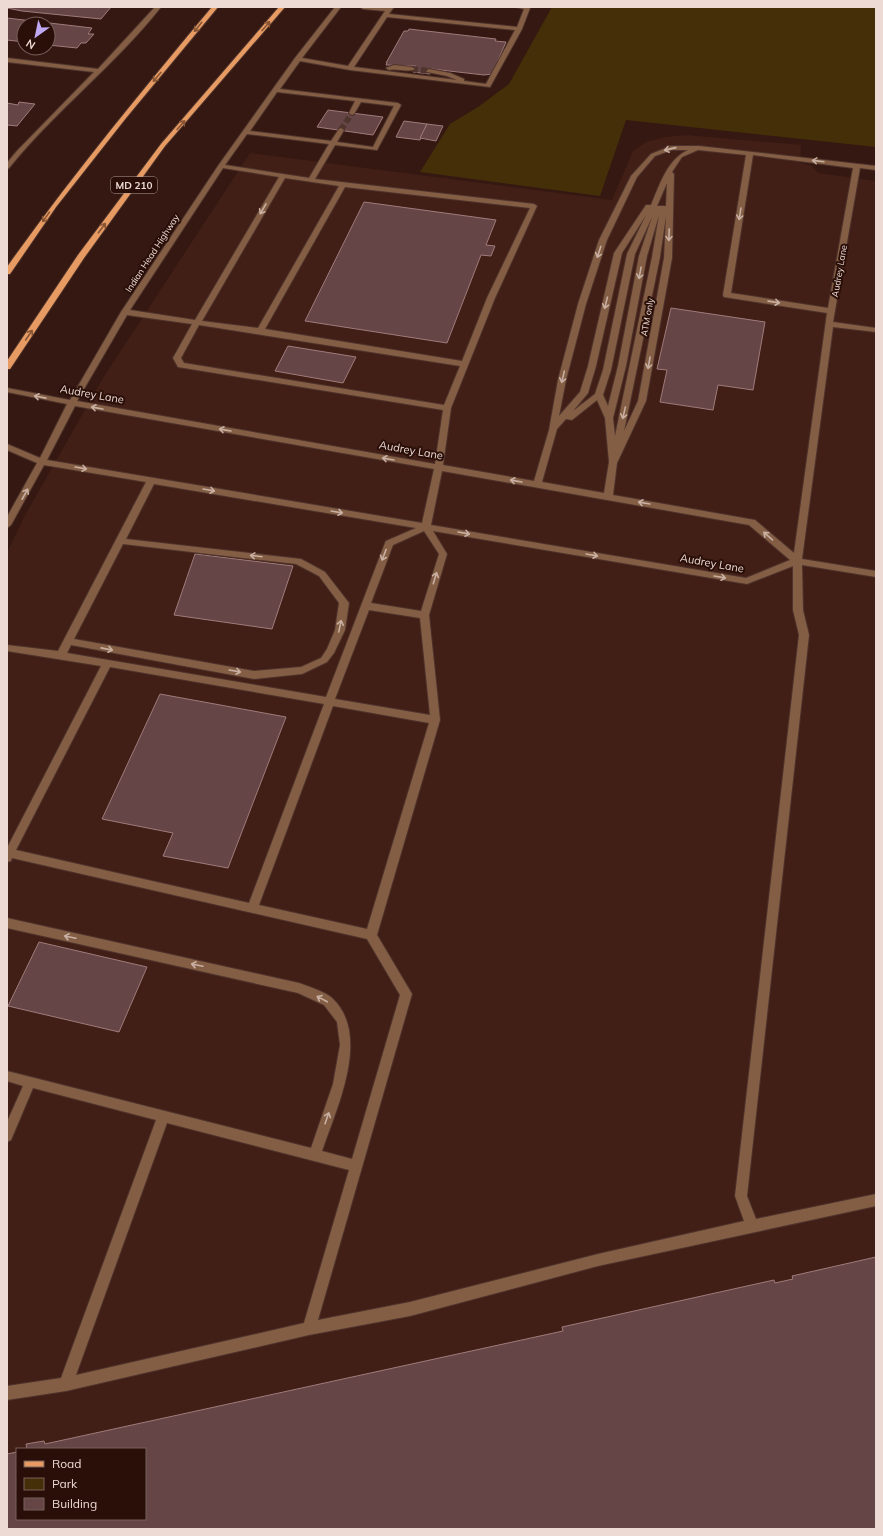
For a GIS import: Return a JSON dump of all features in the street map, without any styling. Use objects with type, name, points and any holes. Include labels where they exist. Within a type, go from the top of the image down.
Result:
[{"type":"main road","points":[[7,272],[54,206],[124,117],[215,7]]},
{"type":"main road","name":"MD 210","points":[[7,367],[81,257],[164,145],[282,7]]},
{"type":"street","points":[[7,167],[19,152],[100,71],[158,7]]},
{"type":"street","name":"Indian Head Highway","points":[[7,525],[42,462],[72,403],[125,312],[221,166],[297,60],[338,7]]},
{"type":"street","points":[[363,7],[519,29]]},
{"type":"street","points":[[297,60],[488,86],[519,29],[527,8],[518,7]]},
{"type":"street","points":[[350,68],[389,11]]},
{"type":"street","points":[[7,60],[100,71]]},
{"type":"street","points":[[377,72],[394,67],[412,69]]},
{"type":"street","points":[[429,71],[448,74],[472,84]]},
{"type":"street","points":[[246,132],[375,149],[398,105],[276,90]]},
{"type":"street","points":[[352,113],[359,100]]},
{"type":"street","points":[[311,180],[341,130]]},
{"type":"street","points":[[537,485],[552,430],[562,380],[582,304],[603,240],[634,176],[653,155],[671,148],[699,148],[876,168]]},
{"type":"street","points":[[552,430],[584,393],[592,366],[618,253],[680,156],[699,148]]},
{"type":"street","points":[[750,154],[726,295],[832,311]]},
{"type":"street","points":[[221,166],[343,185],[534,206],[491,298],[447,408],[439,467],[426,527],[443,554],[424,615],[435,720],[371,935]]},
{"type":"street","name":"Audrey Lane","points":[[797,561],[830,324],[857,166]]},
{"type":"street","points":[[552,430],[599,395],[607,370],[631,254],[671,168]]},
{"type":"street","points":[[608,418],[622,366],[643,256],[671,168]]},
{"type":"street","points":[[608,497],[613,462],[656,257],[671,168]]},
{"type":"street","name":"ATM only","points":[[613,462],[642,401],[668,258],[671,168]]},
{"type":"street","points":[[283,176],[177,358],[182,365],[447,408]]},
{"type":"street","points":[[260,331],[343,185]]},
{"type":"street","points":[[125,312],[260,331],[464,364]]},
{"type":"street","points":[[830,324],[876,330]]},
{"type":"street","name":"Audrey Lane","points":[[7,390],[72,403],[752,522],[797,561]]},
{"type":"street","points":[[599,395],[608,418],[613,462]]},
{"type":"street","name":"Audrey Lane","points":[[7,447],[42,462],[747,581],[797,561]]},
{"type":"street","points":[[61,655],[151,480]]},
{"type":"street","points":[[252,908],[389,543],[426,527]]},
{"type":"street","points":[[68,641],[254,675],[302,670],[324,660],[331,652],[340,630],[344,603],[322,574],[298,562],[120,541]]},
{"type":"street","points":[[752,1226],[741,1196],[804,635],[798,610],[797,561],[876,574]]},
{"type":"street","points":[[366,606],[424,615]]},
{"type":"street","points":[[7,648],[61,655],[435,720]]},
{"type":"street","points":[[107,664],[8,856],[371,935],[406,994],[309,1328]]},
{"type":"street","points":[[7,923],[299,988],[328,1002],[342,1020],[346,1045],[339,1084],[315,1155]]},
{"type":"street","points":[[7,1076],[357,1166]]},
{"type":"street","points":[[7,1136],[30,1082]]},
{"type":"street","points":[[66,1384],[163,1116]]},
{"type":"street","points":[[7,1394],[66,1384],[309,1328],[410,1309],[598,1260],[876,1200]]},
{"type":"shaded area","points":[[686,135],[801,145],[800,163],[812,166],[818,173],[876,181],[876,1529],[7,1529],[7,553],[24,517],[103,378],[250,153],[612,200],[633,151],[646,142],[665,137]]},
{"type":"green space","points":[[552,7],[876,7],[876,147],[626,120],[600,196],[420,172],[450,124],[478,107],[509,84]]},
{"type":"building","points":[[7,7],[111,7],[101,19],[22,11]]},
{"type":"building","points":[[7,18],[16,19],[16,41],[7,40]]},
{"type":"building","points":[[56,24],[92,28],[88,34],[94,34],[86,43],[81,43],[77,48],[56,46]]},
{"type":"building","points":[[409,29],[496,39],[495,41],[506,42],[492,74],[484,75],[432,69],[430,74],[413,72],[416,66],[386,65],[404,31],[408,31]]},
{"type":"building","points":[[19,102],[35,104],[17,126],[7,125],[7,103],[18,105]]},
{"type":"building","points":[[328,110],[383,117],[373,135],[317,127]]},
{"type":"building","points":[[404,121],[427,124],[420,140],[396,137]]},
{"type":"building","points":[[427,124],[443,126],[436,141],[420,138]]},
{"type":"building","points":[[364,202],[496,220],[486,245],[495,246],[491,256],[481,255],[447,343],[305,321]]},
{"type":"building","points":[[671,308],[765,322],[753,390],[718,385],[713,410],[660,402],[667,370],[657,369]]},
{"type":"building","points":[[288,346],[356,357],[343,383],[275,371]]},
{"type":"building","points":[[195,554],[293,566],[272,629],[174,615]]},
{"type":"building","points":[[160,694],[286,717],[228,868],[163,856],[173,833],[102,819]]},
{"type":"building","points":[[39,942],[147,967],[119,1032],[8,1006]]},
{"type":"building","points":[[876,1257],[876,1529],[7,1529],[7,1454],[16,1452],[16,1520],[146,1520],[146,1448],[27,1448],[26,1444],[44,1441],[45,1444],[563,1331],[562,1327],[774,1280],[775,1283],[793,1279],[792,1276]]},
{"type":"tunnel","points":[[412,69],[429,71]]},
{"type":"tunnel","points":[[341,130],[352,113]]}]
